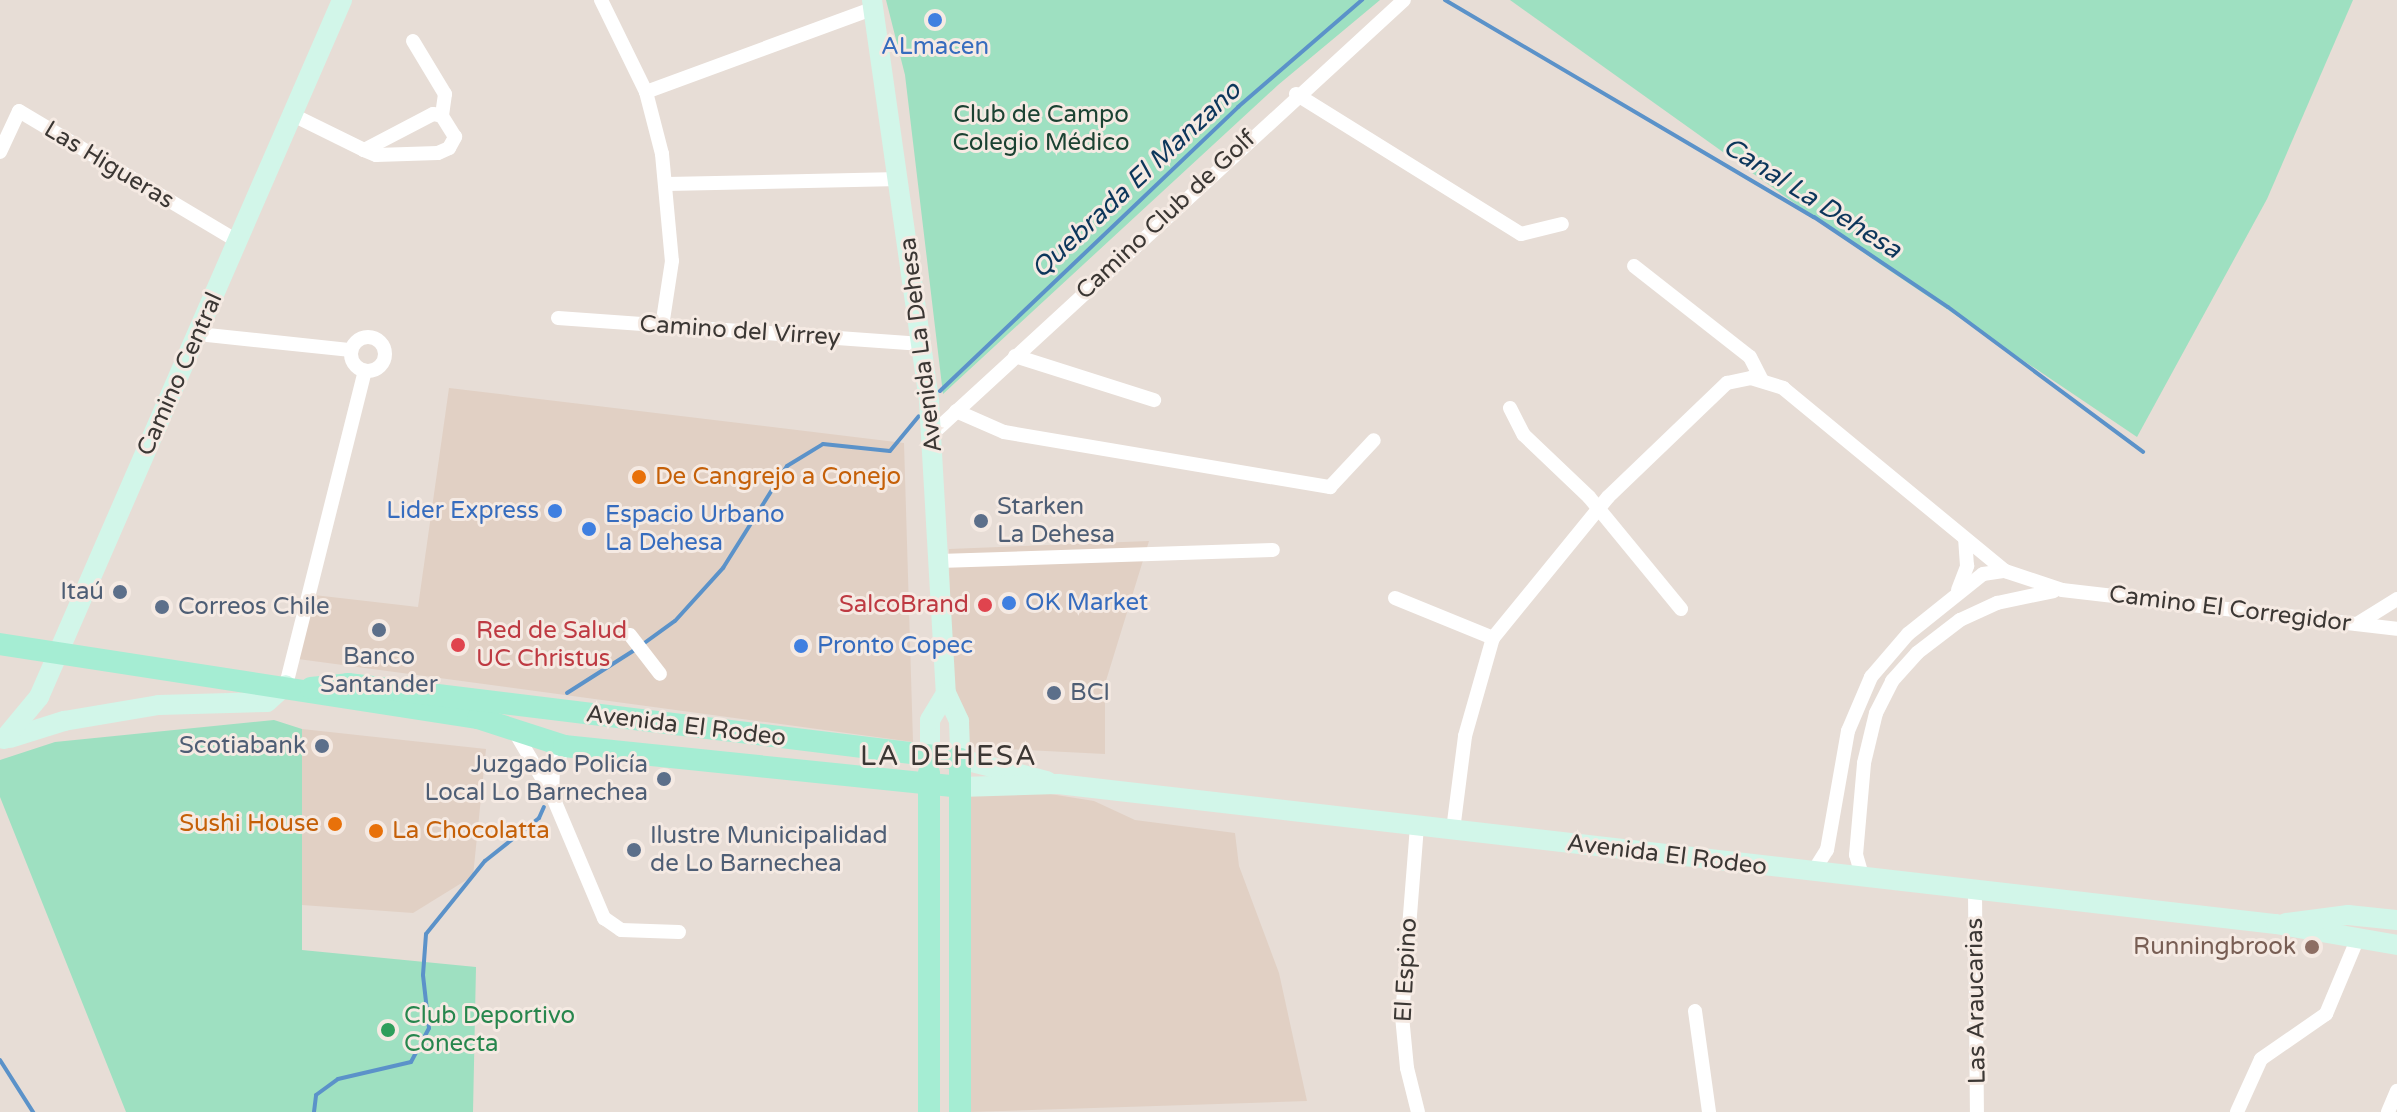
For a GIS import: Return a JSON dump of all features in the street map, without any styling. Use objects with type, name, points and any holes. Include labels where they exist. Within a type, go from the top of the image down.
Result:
[{"type":"main road","name":"Camino Central","points":[[2,740],[39,697],[342,0]]},
{"type":"main road","name":"Avenida La Dehesa","points":[[873,4],[900,179],[932,434],[946,693],[959,721],[960,1112]]},
{"type":"main road","name":"Avenida El Rodeo","points":[[0,644],[311,688],[348,684],[960,759],[1058,784],[1863,879],[2276,924],[2397,945]]},
{"type":"main road","points":[[2,740],[64,721],[171,703],[267,702],[286,685]]},
{"type":"main road","name":"Avenida El Rodeo","points":[[311,688],[337,698],[478,718],[564,746],[960,787],[1058,784]]},
{"type":"main road","name":"Avenida La Dehesa","points":[[929,1112],[930,720],[946,693]]},
{"type":"main road","points":[[39,697],[45,712],[64,721]]},
{"type":"main road","points":[[774,768],[796,755],[786,738]]},
{"type":"main road","name":"Avenida El Rodeo","points":[[2276,924],[2348,915],[2397,920]]},
{"type":"street","points":[[601,0],[646,92],[667,184],[672,261],[662,326]]},
{"type":"street","name":"Camino Club de Golf","points":[[932,434],[1296,94],[1404,0]]},
{"type":"street","points":[[646,92],[873,4]]},
{"type":"street","points":[[293,115],[364,150],[414,157],[449,148],[455,137],[442,116],[445,94],[413,41]]},
{"type":"street","points":[[1296,94],[1521,234],[1562,224]]},
{"type":"street","name":"Las Higueras","points":[[0,152],[19,111],[237,241]]},
{"type":"street","points":[[364,150],[420,118],[442,116]]},
{"type":"street","points":[[667,184],[900,179]]},
{"type":"street","points":[[1453,830],[1465,736],[1493,638],[1597,511],[1716,389],[1735,380],[1761,379],[1750,357],[1634,266]]},
{"type":"street","name":"Camino del Virrey","points":[[558,318],[922,344]]},
{"type":"street","points":[[198,334],[351,350],[367,337],[380,342],[383,362],[365,371],[286,685]]},
{"type":"street","points":[[351,350],[351,359],[365,371]]},
{"type":"street","points":[[1015,356],[1154,400]]},
{"type":"street","name":"Camino El Corregidor","points":[[1761,379],[1790,393],[2005,571],[2062,590],[2397,629]]},
{"type":"street","points":[[1510,408],[1524,435],[1597,511],[1681,609]]},
{"type":"street","points":[[956,411],[1004,432],[1330,487],[1374,440]]},
{"type":"street","points":[[1956,593],[1967,566],[1965,540]]},
{"type":"street","points":[[939,561],[1273,550]]},
{"type":"street","points":[[1813,872],[1827,850],[1844,747],[1863,693],[1892,649],[1956,593],[1983,574],[2005,571]]},
{"type":"street","name":"Camino El Corregidor","points":[[1863,879],[1856,855],[1869,736],[1892,681],[1917,653],[1967,616],[2021,596],[2062,590]]},
{"type":"street","points":[[1395,598],[1493,638]]},
{"type":"street","points":[[2357,624],[2397,599]]},
{"type":"street","points":[[636,643],[660,674]]},
{"type":"street","points":[[515,732],[552,795],[609,923],[627,931],[679,932]]},
{"type":"street","points":[[552,795],[555,762],[564,746]]},
{"type":"street","name":"El Espino","points":[[1417,826],[1402,1016],[1407,1068],[1418,1112]]},
{"type":"street","points":[[1827,850],[1843,844],[1856,855]]},
{"type":"street","name":"Las Araucarias","points":[[1975,891],[1977,1112]]},
{"type":"street","points":[[2237,1112],[2261,1059],[2326,1014],[2357,940]]},
{"type":"street","points":[[1695,1011],[1709,1112]]},
{"type":"street","points":[[2388,1112],[2397,1091]]},
{"type":"shaded area","points":[[449,388],[904,443],[913,742],[298,659],[314,595],[418,607]]},
{"type":"shaded area","points":[[1149,541],[1105,684],[1105,754],[966,747],[951,714],[949,549]]},
{"type":"shaded area","points":[[302,729],[486,749],[473,876],[413,913],[302,905]]},
{"type":"shaded area","points":[[962,780],[1094,801],[1135,820],[1235,833],[1239,866],[1279,973],[1307,1101],[968,1112]]},
{"type":"green space","name":"Club de Campo Colegio Médico","points":[[886,0],[1380,0],[1278,85],[943,394],[905,75]]},
{"type":"green space","points":[[1510,0],[2353,0],[2267,199],[2137,437],[1874,260]]},
{"type":"green space","points":[[274,720],[302,729],[302,950],[476,967],[473,1112],[126,1112],[0,797],[0,760],[55,742]]},
{"type":"waterway","name":"Quebrada El Manzano","points":[[940,391],[1238,107],[1362,0]]},
{"type":"waterway","name":"Canal La Dehesa","points":[[1445,0],[1814,217],[1948,307],[2143,452]]},
{"type":"waterway","name":"Quebrada El Manzano","points":[[643,644],[675,621],[723,568],[787,466],[823,444],[890,451],[919,416]]},
{"type":"waterway","name":"Quebrada El Manzano","points":[[567,693],[636,649]]},
{"type":"waterway","name":"Quebrada El Manzano","points":[[314,1112],[316,1095],[338,1079],[411,1062],[429,1028],[423,975],[426,934],[485,861],[539,818],[544,807]]},
{"type":"waterway","points":[[0,1060],[33,1112]]},
{"type":"place","name":"ALmacen","points":[[935,20]]},
{"type":"place","name":"De Cangrejo a Conejo","points":[[639,477]]},
{"type":"place","name":"Lider Express","points":[[555,511]]},
{"type":"place","name":"Starken La Dehesa","points":[[981,521]]},
{"type":"place","name":"Espacio Urbano La Dehesa","points":[[589,529]]},
{"type":"place","name":"Itaú","points":[[120,592]]},
{"type":"place","name":"OK Market","points":[[1009,603]]},
{"type":"place","name":"SalcoBrand","points":[[985,605]]},
{"type":"place","name":"Correos Chile","points":[[162,607]]},
{"type":"place","name":"Banco Santander","points":[[379,630]]},
{"type":"place","name":"Red de Salud UC Christus","points":[[458,645]]},
{"type":"place","name":"Pronto Copec","points":[[801,646]]},
{"type":"place","name":"BCI","points":[[1054,693]]},
{"type":"place","name":"Scotiabank","points":[[322,746]]},
{"type":"place","name":"Juzgado Policía Local Lo Barnechea","points":[[664,779]]},
{"type":"place","name":"Sushi House","points":[[335,824]]},
{"type":"place","name":"La Chocolatta","points":[[376,831]]},
{"type":"place","name":"Ilustre Municipalidad de Lo Barnechea","points":[[634,850]]},
{"type":"place","name":"Runningbrook","points":[[2312,947]]},
{"type":"place","name":"Club Deportivo Conecta","points":[[388,1030]]},
{"type":"district","name":"LA DEHESA","points":[[949,756]]}]
